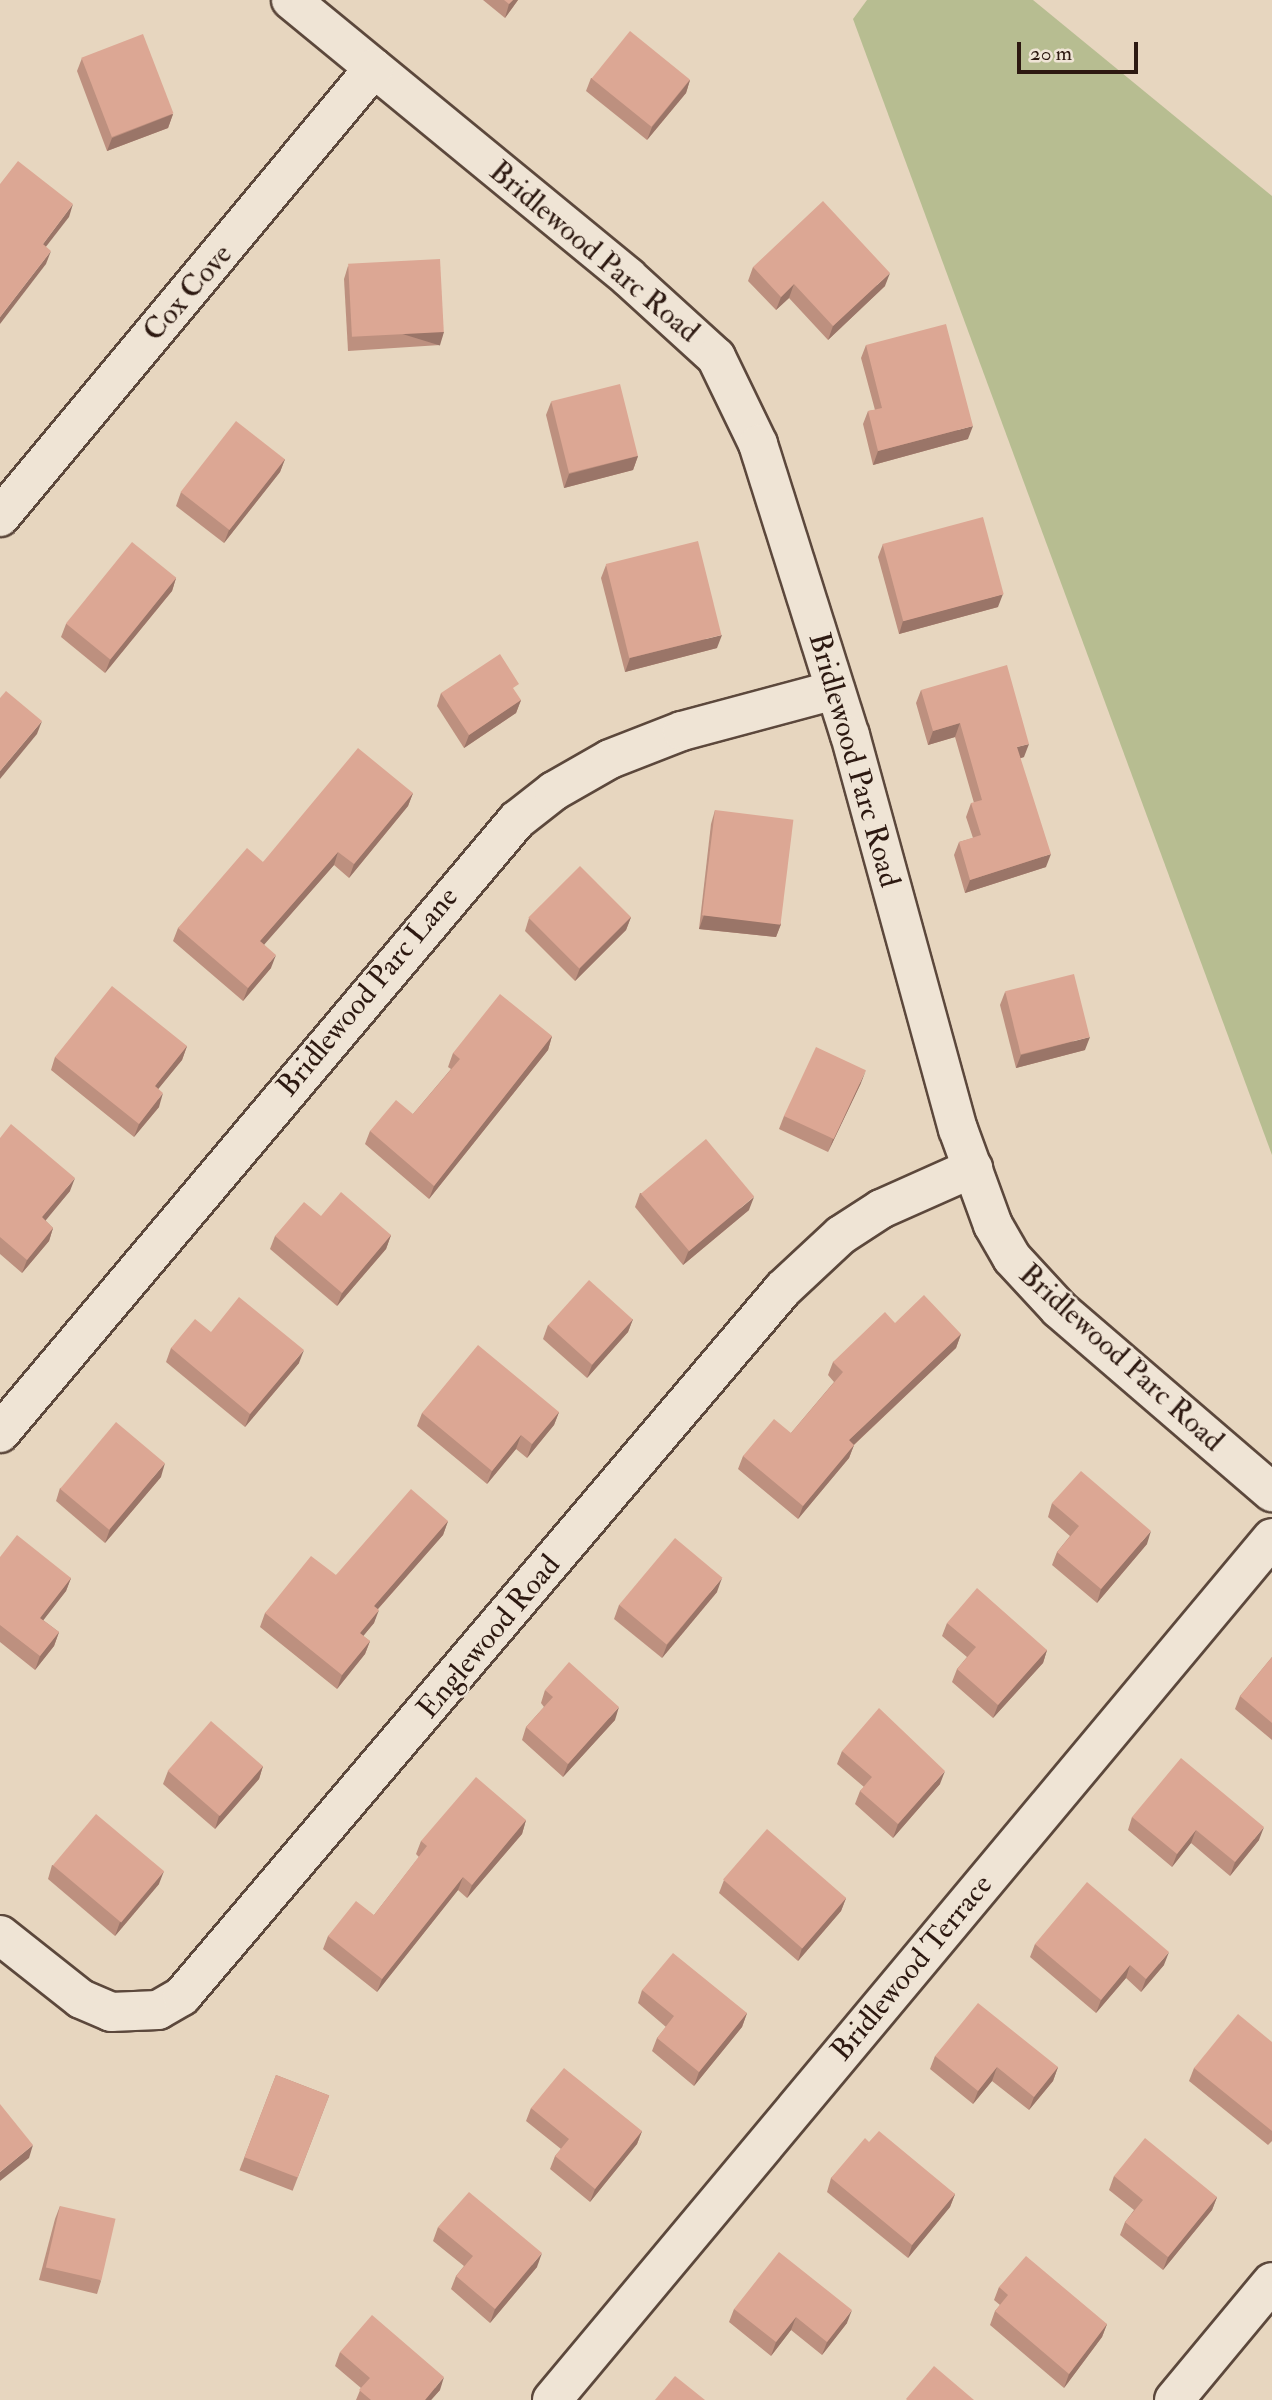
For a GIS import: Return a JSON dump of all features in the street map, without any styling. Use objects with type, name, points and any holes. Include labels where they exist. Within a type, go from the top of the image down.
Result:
[{"type":"street","name":"Bridlewood Parc Road","points":[[291,0],[628,276],[716,357],[758,444],[835,690],[931,1035],[993,1226],[1012,1258],[1059,1309],[1272,1492]]},
{"type":"street","name":"Cox Cove","points":[[0,517],[374,68]]},
{"type":"street","name":"Bridlewood Parc Lane","points":[[0,1433],[517,820],[554,791],[610,759],[682,731],[835,690]]},
{"type":"street","name":"Englewood Road","points":[[0,1935],[81,1999],[111,2012],[158,2010],[182,1996],[783,1289],[841,1235],[881,1209],[973,1168]]},
{"type":"street","name":"Bridlewood Terrace","points":[[552,2400],[1272,1538]]},
{"type":"street","points":[[1174,2400],[1272,2282]]},
{"type":"green space","points":[[867,0],[1033,0],[1272,196],[1272,1155],[853,19]]},
{"type":"building","points":[[630,31],[690,79],[651,127],[592,78]]},
{"type":"building","points":[[143,34],[173,113],[112,137],[81,58]]},
{"type":"building","points":[[18,161],[73,204],[43,244],[51,251],[0,317],[0,184]]},
{"type":"building","points":[[823,201],[890,273],[833,326],[794,284],[781,297],[753,267]]},
{"type":"building","points":[[440,259],[444,332],[352,337],[348,264]]},
{"type":"building","points":[[946,324],[973,426],[878,451],[868,411],[882,408],[866,345]]},
{"type":"building","points":[[620,384],[638,456],[569,473],[551,401]]},
{"type":"building","points":[[236,421],[285,459],[229,530],[181,492]]},
{"type":"building","points":[[983,517],[1004,594],[903,621],[883,544]]},
{"type":"building","points":[[698,541],[721,635],[629,658],[606,564]]},
{"type":"building","points":[[132,542],[176,578],[110,659],[66,624]]},
{"type":"building","points":[[500,654],[519,684],[513,688],[521,700],[469,735],[441,693]]},
{"type":"building","points":[[1007,665],[1029,744],[1017,747],[1051,854],[970,880],[959,842],[981,835],[971,803],[982,800],[960,723],[933,731],[921,690]]},
{"type":"building","points":[[6,691],[42,721],[0,771],[0,698]]},
{"type":"building","points":[[358,748],[413,793],[354,864],[338,852],[260,941],[276,955],[248,988],[178,928],[247,848],[263,862]]},
{"type":"building","points":[[715,810],[793,820],[780,925],[702,915]]},
{"type":"building","points":[[580,866],[631,917],[579,969],[528,918]]},
{"type":"building","points":[[1074,974],[1090,1037],[1021,1054],[1005,991]]},
{"type":"building","points":[[112,986],[187,1046],[155,1086],[163,1093],[139,1124],[55,1057]]},
{"type":"building","points":[[500,994],[552,1036],[434,1186],[370,1131],[396,1100],[413,1114],[460,1059],[453,1053]]},
{"type":"building","points":[[816,1047],[866,1070],[834,1139],[784,1116]]},
{"type":"building","points":[[11,1124],[75,1178],[42,1217],[53,1228],[27,1260],[0,1237],[0,1138]]},
{"type":"building","points":[[706,1139],[754,1196],[689,1251],[641,1194]]},
{"type":"building","points":[[341,1192],[391,1235],[342,1293],[275,1236],[304,1202],[321,1216]]},
{"type":"building","points":[[589,1280],[633,1319],[592,1365],[548,1325]]},
{"type":"building","points":[[924,1295],[961,1334],[849,1440],[854,1445],[803,1506],[743,1456],[774,1419],[791,1433],[843,1372],[833,1362],[885,1312],[895,1323]]},
{"type":"building","points":[[239,1297],[304,1350],[250,1414],[171,1348],[195,1319],[211,1332]]},
{"type":"building","points":[[478,1345],[559,1412],[532,1444],[521,1435],[492,1471],[422,1413]]},
{"type":"building","points":[[116,1422],[165,1463],[109,1530],[60,1489]]},
{"type":"building","points":[[1081,1471],[1151,1531],[1101,1589],[1057,1552],[1079,1526],[1052,1503]]},
{"type":"building","points":[[411,1489],[448,1521],[374,1606],[379,1610],[360,1633],[370,1641],[342,1675],[265,1613],[311,1556],[336,1575]]},
{"type":"building","points":[[17,1535],[71,1578],[40,1618],[59,1632],[40,1656],[0,1625],[0,1557]]},
{"type":"building","points":[[675,1538],[722,1578],[667,1644],[619,1605]]},
{"type":"building","points":[[977,1588],[1047,1650],[998,1705],[957,1669],[976,1647],[947,1623]]},
{"type":"building","points":[[1272,1657],[1272,1723],[1240,1696]]},
{"type":"building","points":[[569,1662],[619,1707],[568,1764],[526,1727],[553,1697],[545,1690]]},
{"type":"building","points":[[879,1708],[945,1771],[898,1824],[860,1791],[872,1777],[842,1751]]},
{"type":"building","points":[[211,1721],[263,1766],[220,1816],[168,1771]]},
{"type":"building","points":[[1181,1758],[1264,1827],[1235,1862],[1196,1830],[1177,1854],[1132,1817]]},
{"type":"building","points":[[476,1777],[526,1820],[472,1885],[463,1877],[382,1979],[328,1936],[356,1901],[374,1915],[427,1846],[421,1841]]},
{"type":"building","points":[[96,1814],[164,1871],[121,1923],[53,1865]]},
{"type":"building","points":[[767,1829],[846,1898],[802,1948],[723,1880]]},
{"type":"building","points":[[1087,1882],[1169,1952],[1146,1979],[1130,1965],[1101,2000],[1035,1944]]},
{"type":"building","points":[[673,1953],[747,2013],[699,2072],[657,2038],[674,2016],[642,1990]]},
{"type":"building","points":[[978,2003],[1058,2067],[1034,2097],[997,2067],[978,2091],[935,2056]]},
{"type":"building","points":[[1238,2014],[1272,2042],[1272,2131],[1194,2068]]},
{"type":"building","points":[[564,2068],[642,2131],[595,2189],[555,2156],[569,2139],[531,2108]]},
{"type":"building","points":[[276,2075],[329,2095],[298,2178],[244,2157]]},
{"type":"building","points":[[0,2104],[33,2145],[0,2172]]},
{"type":"building","points":[[879,2131],[955,2194],[912,2245],[831,2178],[865,2138],[869,2142]]},
{"type":"building","points":[[1145,2138],[1217,2197],[1168,2257],[1125,2222],[1143,2200],[1114,2176]]},
{"type":"building","points":[[469,2192],[542,2253],[495,2309],[456,2276],[473,2256],[438,2227]]},
{"type":"building","points":[[60,2206],[116,2219],[101,2280],[46,2267]]},
{"type":"building","points":[[779,2252],[852,2310],[827,2342],[796,2317],[776,2342],[734,2309]]},
{"type":"building","points":[[1026,2256],[1107,2324],[1069,2374],[995,2311],[1008,2295],[999,2287]]},
{"type":"building","points":[[372,2315],[444,2377],[425,2400],[371,2400],[359,2390],[370,2378],[340,2352]]},
{"type":"building","points":[[934,2366],[974,2400],[907,2400]]},
{"type":"building","points":[[675,2376],[705,2400],[655,2400]]}]
